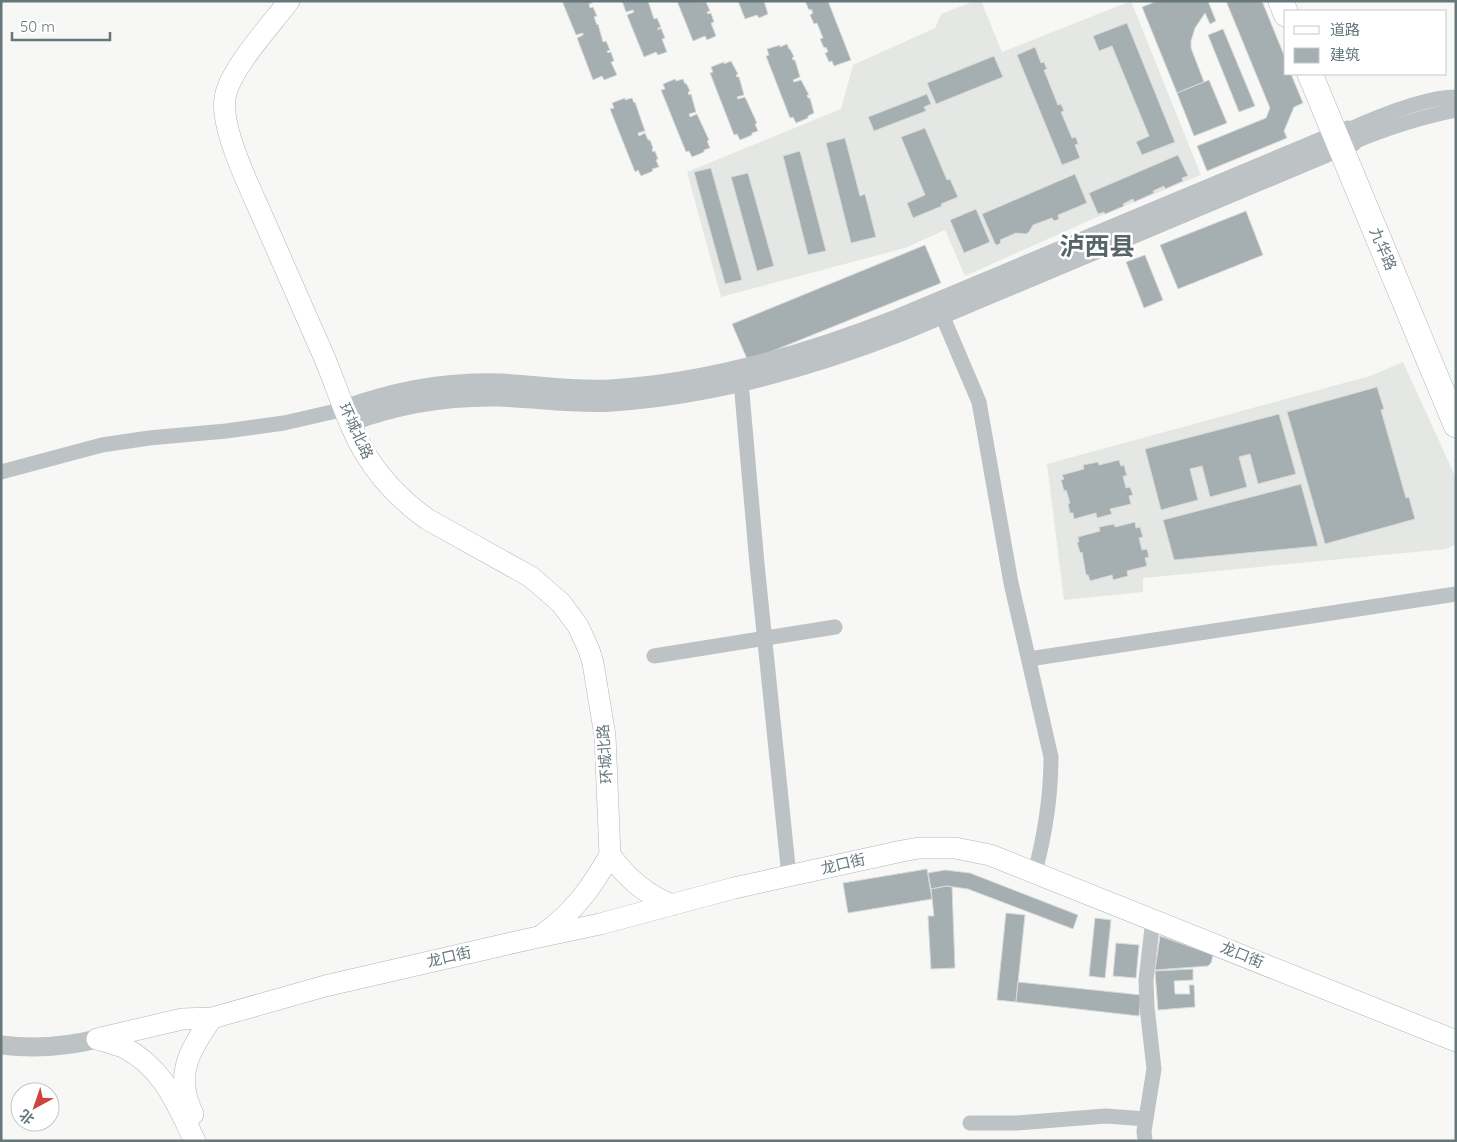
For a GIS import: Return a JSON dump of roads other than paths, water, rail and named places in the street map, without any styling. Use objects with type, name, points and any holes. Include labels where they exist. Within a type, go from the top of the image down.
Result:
[{"type":"highway","name":"九华路","points":[[1311,75],[1344,139],[1456,386]]},
{"type":"highway","name":"九华路","points":[[1326,75],[1344,139],[1456,425]]},
{"type":"main road","name":"环城北路","points":[[289,1],[235,72],[227,90],[225,115],[238,160],[363,451],[371,464],[401,499],[427,519],[531,577],[561,603],[578,626],[593,662],[605,736],[610,855]]},
{"type":"main road","name":"龙口街","points":[[97,1039],[182,1019],[212,1018],[325,986],[600,924],[789,876],[902,851],[937,848],[964,850],[990,855],[1456,1040]]},
{"type":"main road","points":[[540,936],[564,918],[580,902],[610,855],[637,885],[672,905]]},
{"type":"main road","points":[[206,1141],[188,1104],[185,1094],[184,1074],[190,1051],[212,1018]]},
{"type":"main road","points":[[97,1039],[121,1046],[134,1053],[161,1077],[195,1141]]},
{"type":"street","points":[[1,472],[102,445],[348,416],[458,398],[498,397],[565,403],[613,402],[690,392],[741,382],[863,347],[942,315],[1344,139],[1380,116],[1414,105],[1456,97]]},
{"type":"street","points":[[348,416],[380,398],[431,387],[498,383],[566,389],[612,389],[696,377],[778,359],[858,334],[1344,139],[1456,110]]},
{"type":"street","points":[[942,315],[979,402],[1011,583],[1052,757],[1047,819],[1035,872]]},
{"type":"street","points":[[741,382],[764,638],[789,876]]},
{"type":"street","points":[[1029,659],[1456,594]]},
{"type":"street","points":[[654,656],[835,627]]},
{"type":"street","points":[[1145,1141],[1144,1131],[1154,1068],[1146,980],[1153,919]]},
{"type":"street","points":[[1,1045],[38,1047],[71,1045],[97,1039]]},
{"type":"street","points":[[970,1123],[1017,1123],[1106,1116],[1146,1120]]},
{"type":"district","name":"泸西县","points":[[1097,246]]}]
